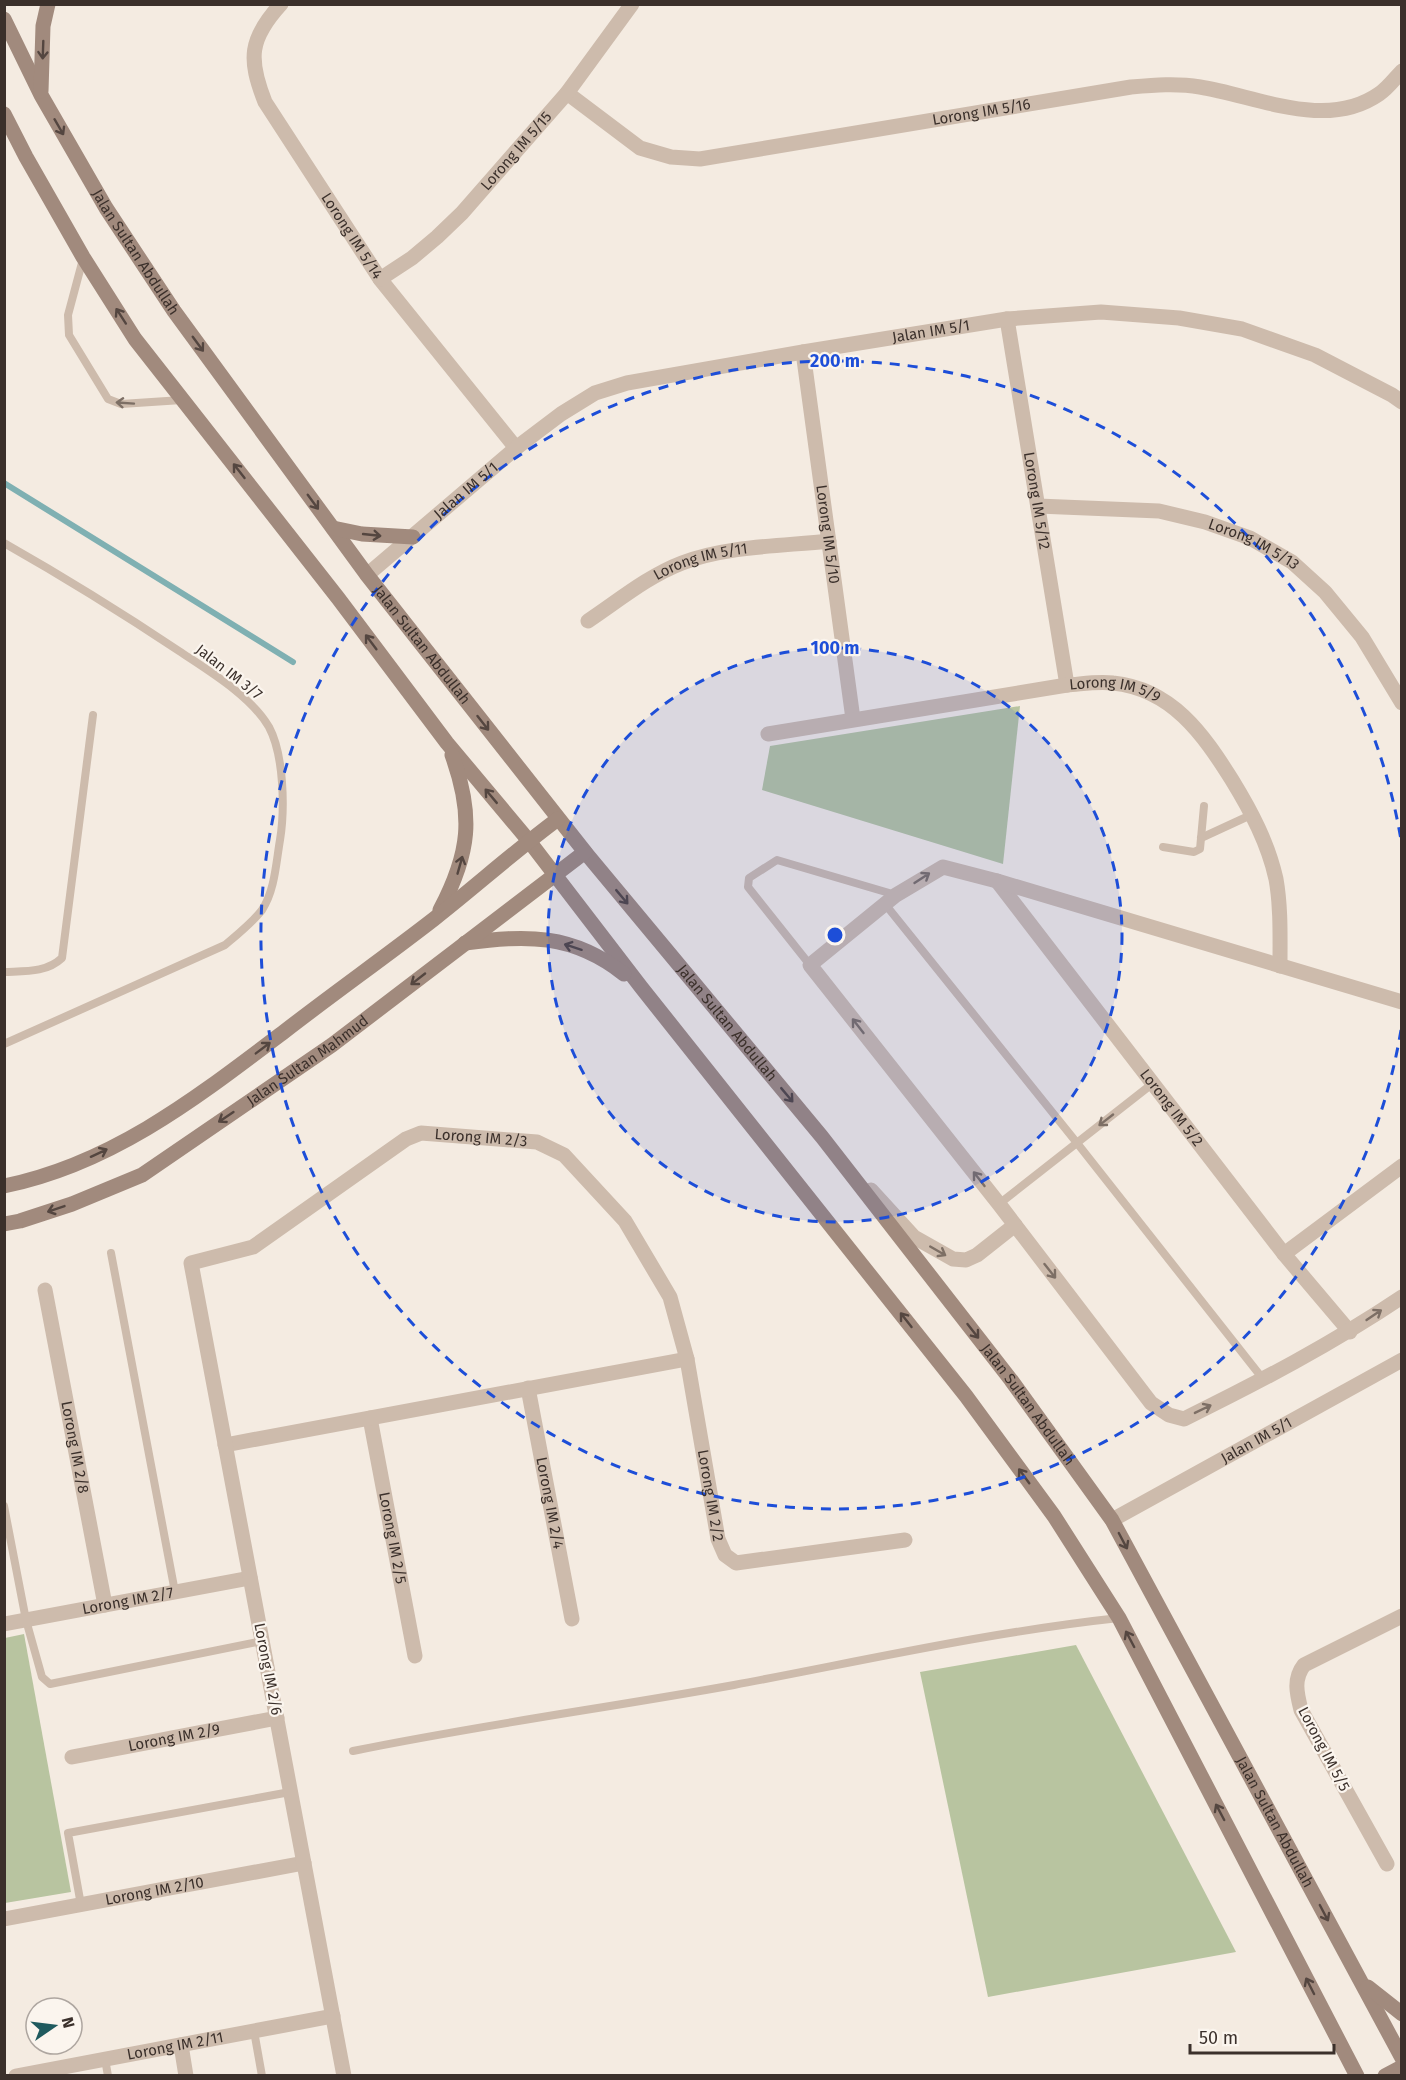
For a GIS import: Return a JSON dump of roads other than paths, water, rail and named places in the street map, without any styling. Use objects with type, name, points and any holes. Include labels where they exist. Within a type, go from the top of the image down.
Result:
[{"type":"main road","points":[[41,95],[43,26],[48,4]]},
{"type":"main road","name":"Jalan Sultan Abdullah","points":[[4,19],[41,95],[106,208],[174,311],[333,528],[558,819],[822,1137],[1011,1380],[1112,1520],[1401,2058]]},
{"type":"main road","points":[[4,114],[83,257],[135,339],[447,743],[529,841],[641,987],[966,1395],[1054,1516],[1119,1618],[1357,2076]]},
{"type":"main road","points":[[333,528],[362,534],[412,537]]},
{"type":"main road","points":[[435,918],[459,869],[467,836],[466,810],[460,776],[447,743]]},
{"type":"main road","points":[[4,1186],[98,1155],[161,1121],[236,1068],[435,918],[558,819]]},
{"type":"main road","name":"Jalan Sultan Mahmud","points":[[4,1224],[72,1204],[142,1175],[332,1045],[585,852]]},
{"type":"main road","points":[[465,943],[509,938],[539,938],[568,945],[595,954],[641,987]]},
{"type":"main road","points":[[1361,1981],[1401,2014]]},
{"type":"main road","points":[[1385,2076],[1401,2067]]},
{"type":"street","name":"Lorong IM 5/14","points":[[281,4],[266,21],[254,48],[255,78],[265,102],[380,279],[516,448]]},
{"type":"street","name":"Lorong IM 5/15","points":[[380,279],[412,258],[462,213],[567,93],[632,4]]},
{"type":"street","name":"Lorong IM 5/16","points":[[567,93],[640,148],[671,157],[700,159],[1131,87],[1168,84],[1199,87],[1309,111],[1352,108],[1380,94],[1401,70]]},
{"type":"street","name":"Jalan IM 5/1","points":[[368,575],[516,448],[561,414],[595,393],[627,383],[803,352],[1007,319],[1101,312],[1179,318],[1242,329],[1315,355],[1392,395],[1401,402]]},
{"type":"street","name":"Lorong IM 5/12","points":[[1007,319],[1067,685]]},
{"type":"street","name":"Lorong IM 5/10","points":[[803,352],[853,719]]},
{"type":"street","name":"Lorong IM 5/13","points":[[1038,506],[1160,511],[1204,522],[1250,538],[1292,562],[1325,592],[1362,637],[1401,702]]},
{"type":"street","name":"Lorong IM 5/11","points":[[588,621],[656,576],[683,563],[713,554],[829,541]]},
{"type":"street","name":"Lorong IM 5/9","points":[[768,734],[1067,685],[1113,682],[1141,690],[1166,702],[1185,716],[1206,739],[1253,813],[1267,847],[1276,879],[1280,909],[1280,966]]},
{"type":"street","points":[[1401,1002],[997,880],[943,867],[890,899],[810,965],[999,1204],[1151,1403],[1169,1415],[1184,1419],[1264,1380],[1350,1332],[1401,1297]]},
{"type":"street","name":"Lorong IM 5/2","points":[[997,880],[1284,1254],[1350,1332]]},
{"type":"street","name":"Lorong IM 2/3","points":[[191,1263],[253,1247],[406,1139],[421,1133],[537,1142],[564,1155],[625,1221],[670,1297],[687,1359]]},
{"type":"street","points":[[822,1137],[914,1237],[953,1260],[966,1260],[977,1255],[1015,1225]]},
{"type":"street","points":[[1284,1254],[1401,1166]]},
{"type":"street","name":"Lorong IM 2/6","points":[[191,1263],[344,2076]]},
{"type":"street","name":"Lorong IM 2/8","points":[[45,1290],[105,1605]]},
{"type":"street","points":[[225,1445],[687,1359]]},
{"type":"street","name":"Lorong IM 2/2","points":[[687,1359],[718,1539],[725,1555],[736,1563],[905,1540]]},
{"type":"street","name":"Jalan IM 5/1","points":[[1112,1520],[1401,1360]]},
{"type":"street","name":"Lorong IM 2/4","points":[[528,1388],[572,1619]]},
{"type":"street","name":"Lorong IM 2/5","points":[[370,1418],[415,1656]]},
{"type":"street","name":"Lorong IM 2/7","points":[[4,1624],[250,1578]]},
{"type":"street","name":"Lorong IM 5/5","points":[[1387,1864],[1301,1710],[1296,1691],[1298,1673],[1304,1665],[1401,1616]]},
{"type":"street","name":"Lorong IM 2/9","points":[[72,1757],[277,1718]]},
{"type":"street","name":"Lorong IM 2/10","points":[[4,1919],[304,1863]]},
{"type":"street","name":"Lorong IM 2/11","points":[[16,2076],[38,2074],[333,2016]]},
{"type":"street","points":[[181,2045],[186,2076]]},
{"type":"lane","points":[[83,257],[68,315],[69,335],[108,399],[121,404],[184,400]]},
{"type":"lane","name":"Jalan IM 3/7","points":[[4,543],[113,606],[213,674],[256,710],[270,729],[278,754],[282,788],[282,825],[271,890],[262,909],[250,923],[225,945],[4,1044]]},
{"type":"lane","points":[[4,972],[41,970],[55,965],[62,958],[93,715]]},
{"type":"lane","points":[[1163,847],[1194,852],[1200,849],[1204,806]]},
{"type":"lane","points":[[1201,838],[1253,813]]},
{"type":"lane","points":[[810,965],[748,887],[749,878],[777,860],[890,899],[1077,1143],[1264,1380]]},
{"type":"lane","points":[[999,1204],[1152,1084]]},
{"type":"lane","points":[[111,1253],[175,1592]]},
{"type":"lane","points":[[4,1506],[26,1620],[42,1677],[50,1684],[262,1641]]},
{"type":"lane","points":[[353,1751],[731,1686],[1051,1625],[1119,1618]]},
{"type":"lane","points":[[81,1905],[68,1833],[291,1792]]},
{"type":"lane","points":[[254,2031],[262,2076]]},
{"type":"lane","points":[[105,2059],[108,2076]]},
{"type":"waterway","points":[[4,483],[293,662]]}]
